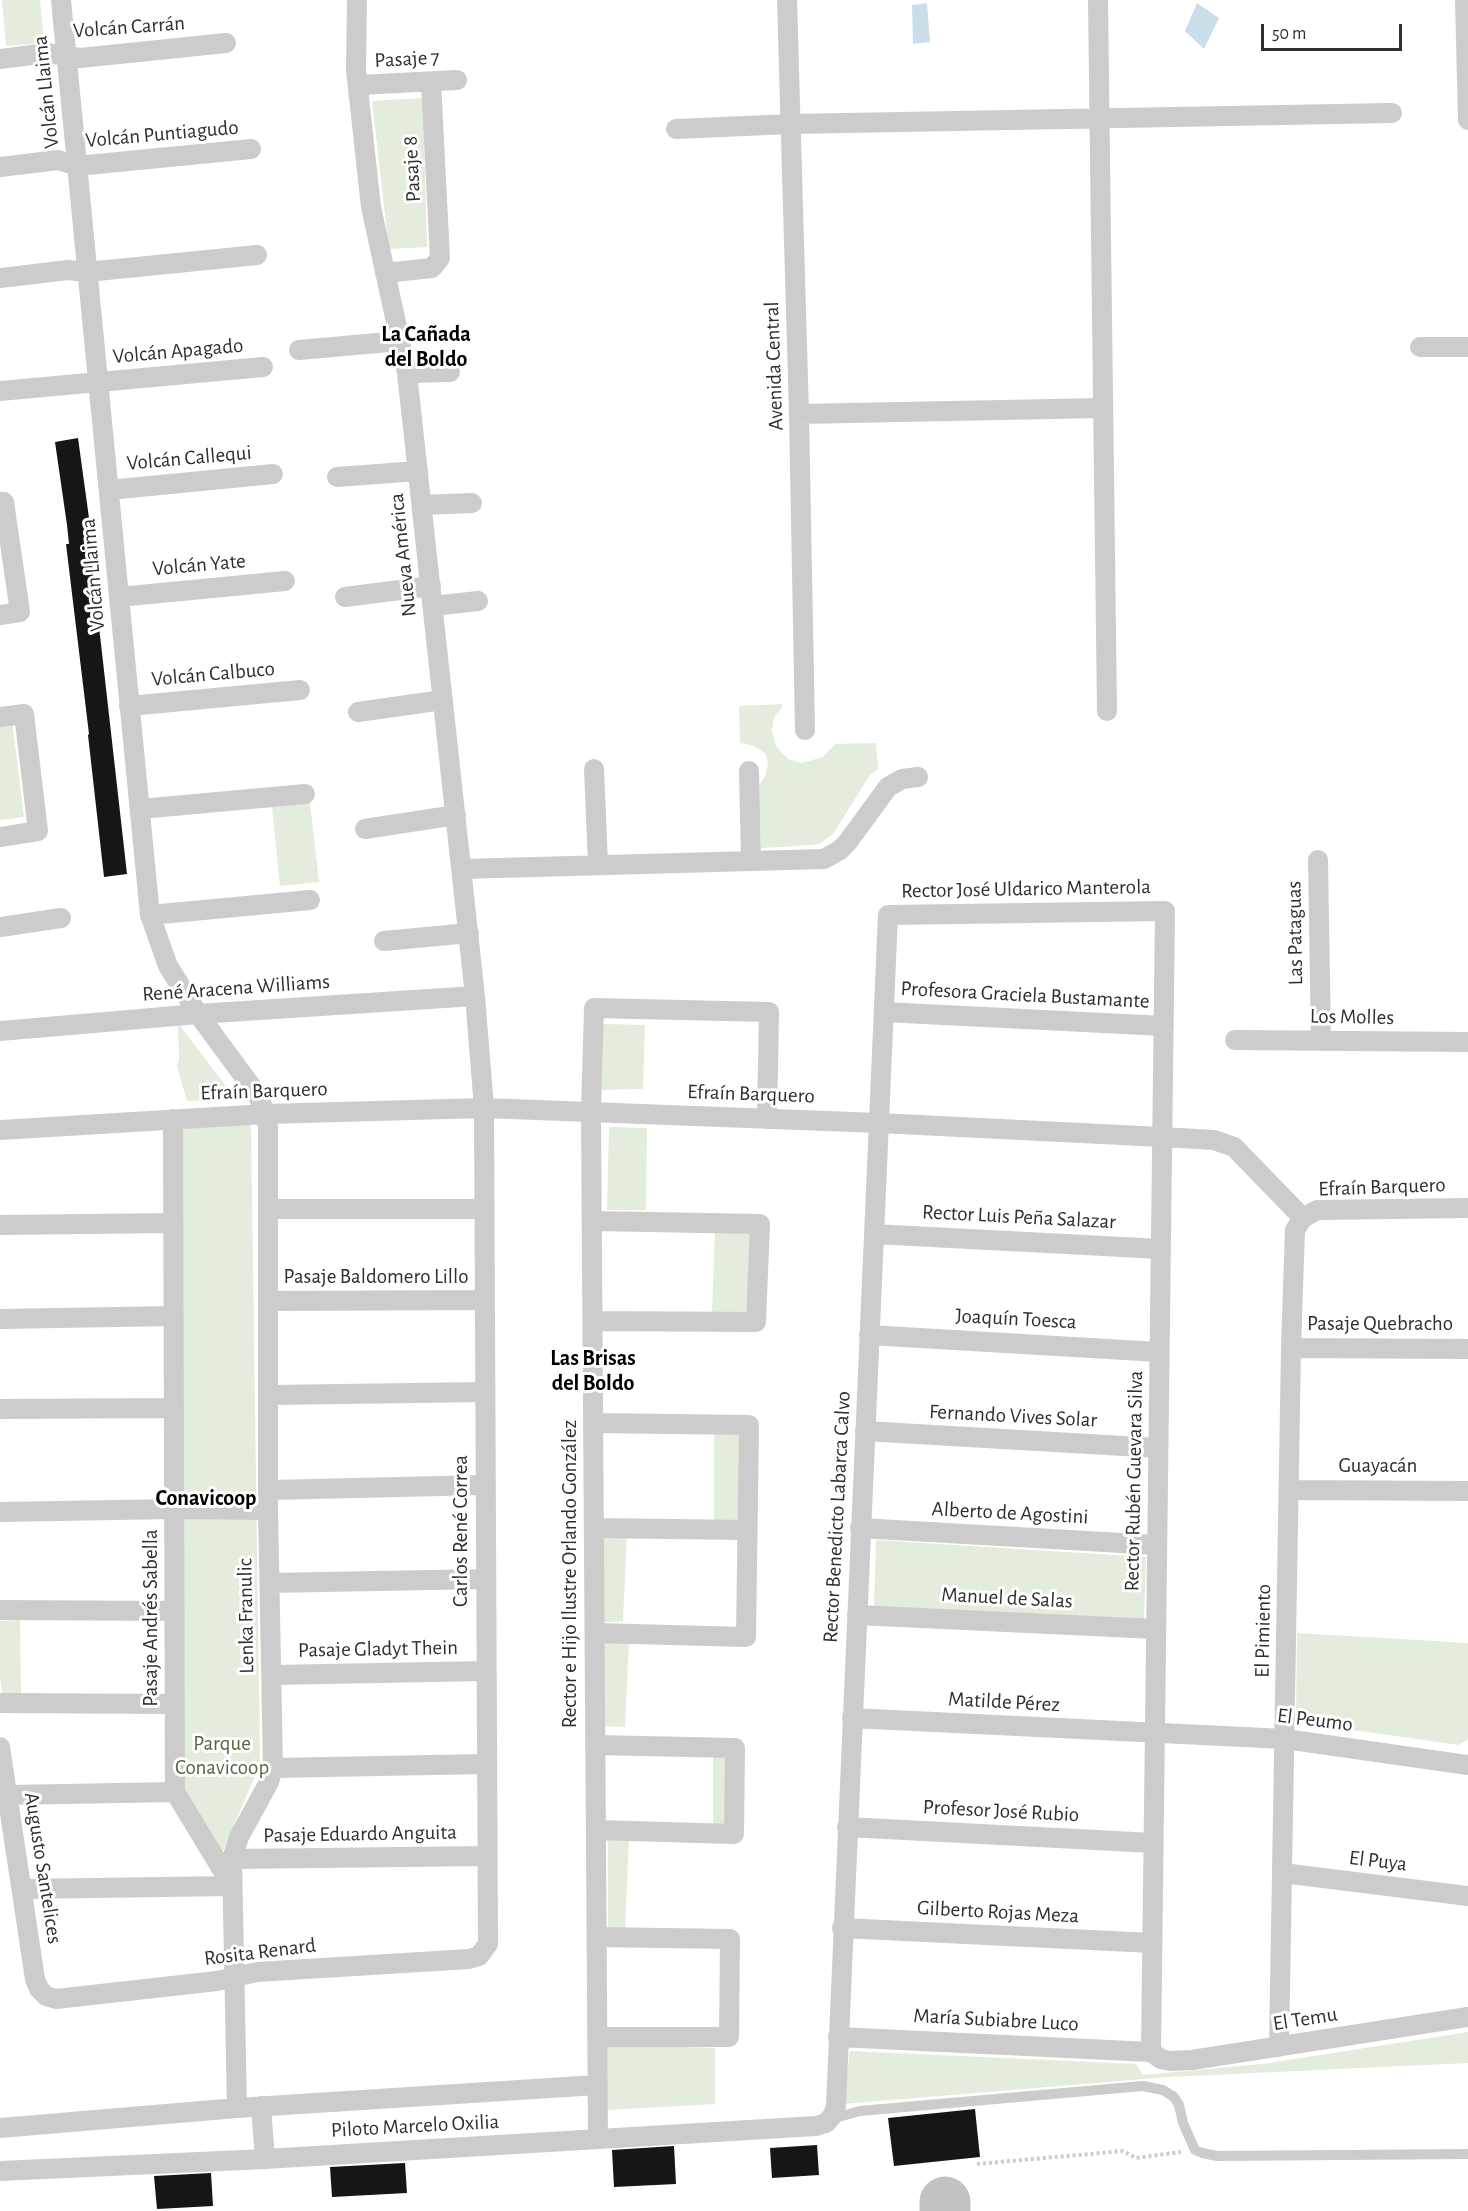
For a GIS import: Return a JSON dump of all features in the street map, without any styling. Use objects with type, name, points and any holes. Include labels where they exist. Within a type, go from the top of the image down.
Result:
[{"type":"street","name":"Volcán Llaima","points":[[61,0],[150,915],[168,966],[198,1014],[257,1094],[266,1114]]},
{"type":"street","name":"Nueva América","points":[[357,0],[356,70],[371,207],[407,373],[476,996],[484,1108]]},
{"type":"street","name":"Avenida Central","points":[[787,0],[805,730]]},
{"type":"street","points":[[1098,0],[1107,711]]},
{"type":"street","points":[[1466,8],[1468,120]]},
{"type":"street","name":"Volcán Carrán","points":[[0,58],[47,53],[80,58],[226,43]]},
{"type":"street","name":"Pasaje 7","points":[[358,85],[457,80]]},
{"type":"street","name":"Pasaje 8","points":[[385,273],[432,268],[439,261],[441,253],[432,82]]},
{"type":"street","points":[[676,129],[791,124],[1392,112]]},
{"type":"street","name":"Volcán Puntiagudo","points":[[0,167],[58,160],[77,166],[251,149]]},
{"type":"street","points":[[0,278],[68,270],[87,272],[257,255]]},
{"type":"street","points":[[299,350],[400,340]]},
{"type":"street","points":[[1420,347],[1468,347]]},
{"type":"street","name":"Volcán Apagado","points":[[0,391],[263,367]]},
{"type":"street","points":[[407,373],[450,372]]},
{"type":"street","points":[[799,414],[1103,408]]},
{"type":"street","points":[[337,477],[418,471]]},
{"type":"street","name":"Volcán Callequi","points":[[109,490],[273,474]]},
{"type":"street","points":[[0,502],[3,502],[20,612],[0,615]]},
{"type":"street","points":[[422,505],[472,503]]},
{"type":"street","name":"Volcán Yate","points":[[119,597],[285,581]]},
{"type":"street","points":[[345,597],[430,586]]},
{"type":"street","points":[[433,606],[478,601]]},
{"type":"street","name":"Volcán Calbuco","points":[[129,706],[300,690]]},
{"type":"street","points":[[358,712],[443,700]]},
{"type":"street","points":[[0,717],[24,714],[38,831],[0,837]]},
{"type":"street","points":[[594,769],[598,864]]},
{"type":"street","points":[[749,771],[751,861]]},
{"type":"street","points":[[462,869],[815,860],[831,855],[848,843],[888,787],[902,779],[918,777]]},
{"type":"street","points":[[140,809],[305,794]]},
{"type":"street","points":[[365,829],[456,815]]},
{"type":"street","name":"Las Pataguas","points":[[1318,861],[1321,1041]]},
{"type":"street","points":[[150,915],[310,900]]},
{"type":"street","name":"Rector José Uldarico Manterola","points":[[888,915],[1165,910]]},
{"type":"street","name":"Rector Rubén Guevara Silva","points":[[1150,2052],[1165,910]]},
{"type":"street","name":"Rector Benedicto Labarca Calvo","points":[[830,2119],[836,2106],[888,915]]},
{"type":"street","points":[[0,927],[61,918]]},
{"type":"street","points":[[384,941],[469,933]]},
{"type":"street","name":"René Aracena Williams","points":[[0,1031],[198,1014],[476,996]]},
{"type":"street","name":"Rector e Hijo Ilustre Orlando González","points":[[598,2139],[591,1112],[594,1008],[769,1012],[767,1119]]},
{"type":"street","name":"Profesora Graciela Bustamante","points":[[884,1012],[1164,1026]]},
{"type":"street","name":"Los Molles","points":[[1235,1040],[1468,1042]]},
{"type":"street","name":"Efraín Barquero","points":[[0,1130],[266,1114],[484,1108],[879,1123],[1162,1137],[1214,1140],[1234,1147],[1303,1218],[1310,1213],[1325,1210],[1468,1208]]},
{"type":"street","name":"Carlos René Correa","points":[[483,1952],[489,1939],[486,1764],[484,1108]]},
{"type":"street","name":"Lenka Franulic","points":[[237,2108],[232,1859],[239,1837],[269,1782],[273,1767],[268,1510],[269,1301],[266,1114]]},
{"type":"street","name":"Pasaje Andrés Sabella","points":[[173,1119],[175,1792]]},
{"type":"street","points":[[268,1209],[484,1209]]},
{"type":"street","name":"El Pimiento","points":[[1279,2047],[1294,1238],[1295,1230],[1303,1218]]},
{"type":"street","points":[[593,1221],[760,1224],[756,1322],[593,1321]]},
{"type":"street","points":[[0,1225],[172,1223]]},
{"type":"street","name":"Rector Luis Peña Salazar","points":[[874,1234],[1161,1249]]},
{"type":"street","name":"Pasaje Baldomero Lillo","points":[[269,1301],[484,1300]]},
{"type":"street","points":[[0,1319],[173,1316]]},
{"type":"street","name":"Joaquín Toesca","points":[[869,1335],[1160,1352]]},
{"type":"street","name":"Pasaje Quebracho","points":[[1291,1348],[1468,1349]]},
{"type":"street","points":[[269,1395],[485,1392]]},
{"type":"street","points":[[0,1409],[173,1408]]},
{"type":"street","points":[[594,1423],[749,1425],[746,1637],[595,1633]]},
{"type":"street","name":"Fernando Vives Solar","points":[[865,1431],[1158,1448]]},
{"type":"street","points":[[269,1490],[485,1485]]},
{"type":"street","name":"Guayacán","points":[[1288,1490],[1468,1491]]},
{"type":"street","points":[[0,1512],[268,1510]]},
{"type":"street","points":[[594,1528],[747,1530]]},
{"type":"street","name":"Alberto de Agostini","points":[[860,1528],[1157,1545]]},
{"type":"street","points":[[269,1583],[485,1579]]},
{"type":"street","points":[[0,1610],[175,1611]]},
{"type":"street","name":"Manuel de Salas","points":[[856,1615],[1156,1629]]},
{"type":"street","name":"Pasaje Gladyt Thein","points":[[271,1675],[486,1671]]},
{"type":"street","points":[[0,1703],[175,1704]]},
{"type":"street","name":"Matilde Pérez","points":[[852,1718],[1155,1733]]},
{"type":"street","name":"El Peumo","points":[[1155,1733],[1285,1739],[1468,1765]]},
{"type":"street","points":[[595,1745],[735,1748],[735,1834],[596,1830]]},
{"type":"street","name":"Augusto Santelices","points":[[0,1747],[35,1979],[42,1994]]},
{"type":"street","points":[[273,1767],[486,1764]]},
{"type":"street","points":[[8,1795],[175,1792],[232,1886]]},
{"type":"street","name":"Profesor José Rubio","points":[[847,1827],[1153,1843]]},
{"type":"street","name":"Pasaje Eduardo Anguita","points":[[232,1859],[487,1856]]},
{"type":"street","name":"El Puya","points":[[1282,1873],[1468,1896]]},
{"type":"street","points":[[23,1889],[232,1886]]},
{"type":"street","name":"Gilberto Rojas Meza","points":[[842,1928],[1152,1943]]},
{"type":"street","points":[[597,1937],[730,1939],[729,2037],[597,2037]]},
{"type":"street","name":"Rosita Renard","points":[[42,1994],[56,1999],[217,1981],[257,1972],[469,1959],[483,1952]]},
{"type":"street","name":"El Temu","points":[[1150,2052],[1161,2060],[1178,2061],[1468,2017]]},
{"type":"street","name":"María Subiabre Luco","points":[[838,2037],[1150,2052]]},
{"type":"street","name":"Piloto Marcelo Oxilia","points":[[0,2128],[261,2106],[597,2085]]},
{"type":"street","points":[[261,2106],[265,2159]]},
{"type":"street","name":"Piloto Marcelo Oxilia","points":[[0,2171],[265,2159],[816,2126],[830,2119]]},
{"type":"lane","points":[[830,2119],[860,2110],[1143,2086],[1163,2090],[1174,2097],[1195,2150],[1217,2156],[1468,2154]]},
{"type":"path","points":[[978,2164],[1123,2151],[1136,2158],[1195,2150]]},
{"type":"green space","points":[[2,0],[40,0],[44,43],[6,46]]},
{"type":"green space","points":[[423,98],[427,247],[389,249],[372,101]]},
{"type":"green space","points":[[782,704],[774,717],[772,731],[776,746],[788,759],[802,763],[823,757],[835,744],[876,743],[878,769],[870,775],[833,834],[821,843],[761,848],[759,786],[766,774],[768,763],[766,754],[754,746],[740,743],[739,706]]},
{"type":"green space","points":[[12,720],[24,817],[0,820],[0,722]]},
{"type":"green space","points":[[310,803],[319,882],[280,886],[272,807]]},
{"type":"green space","points":[[178,1023],[235,1098],[187,1101],[177,1067],[179,1059]]},
{"type":"green space","points":[[603,1024],[645,1025],[643,1089],[602,1090]]},
{"type":"green space","name":"Parque Conavicoop","points":[[251,1122],[260,1764],[219,1860],[184,1787],[182,1124]]},
{"type":"green space","points":[[609,1127],[647,1128],[646,1210],[607,1210]]},
{"type":"green space","points":[[715,1230],[752,1231],[750,1314],[712,1313]]},
{"type":"green space","points":[[714,1428],[746,1428],[745,1526],[714,1525]]},
{"type":"green space","points":[[604,1535],[627,1535],[623,1621],[599,1623]]},
{"type":"green space","points":[[876,1540],[1146,1557],[1144,1620],[874,1607]]},
{"type":"green space","points":[[20,1620],[21,1697],[3,1697],[0,1678],[0,1621]]},
{"type":"green space","points":[[1297,1633],[1468,1643],[1468,1739],[1459,1745],[1303,1723],[1296,1719]]},
{"type":"green space","points":[[601,1641],[629,1641],[625,1727],[601,1726]]},
{"type":"green space","points":[[713,1752],[732,1753],[731,1830],[713,1829]]},
{"type":"green space","points":[[608,1835],[629,1835],[625,1932],[608,1932]]},
{"type":"green space","points":[[1468,2032],[1468,2063],[1168,2077],[843,2104],[850,2051],[1136,2064],[1143,2075],[1262,2064]]},
{"type":"green space","points":[[607,2044],[715,2048],[715,2104],[605,2110]]},
{"type":"water","points":[[927,3],[930,42],[913,44],[912,5]]},
{"type":"water","points":[[1197,3],[1219,18],[1204,49],[1185,31]]},
{"type":"building","points":[[78,438],[89,518],[91,538],[89,538],[127,874],[104,877],[66,544],[69,544],[67,525],[55,442]]},
{"type":"building","points":[[975,2109],[980,2157],[894,2166],[888,2118]]},
{"type":"building","points":[[817,2145],[819,2175],[772,2178],[770,2148]]},
{"type":"building","points":[[674,2146],[676,2184],[614,2187],[612,2150]]},
{"type":"building","points":[[405,2163],[407,2193],[332,2197],[330,2167]]},
{"type":"building","points":[[211,2173],[213,2206],[157,2209],[154,2176]]},
{"type":"taxiway","points":[[945,2202],[945,2211]]},
{"type":"district","name":"La Cañada del Boldo","points":[[426,346]]},
{"type":"district","name":"Las Brisas del Boldo","points":[[593,1370]]},
{"type":"district","name":"Conavicoop","points":[[206,1498]]}]
